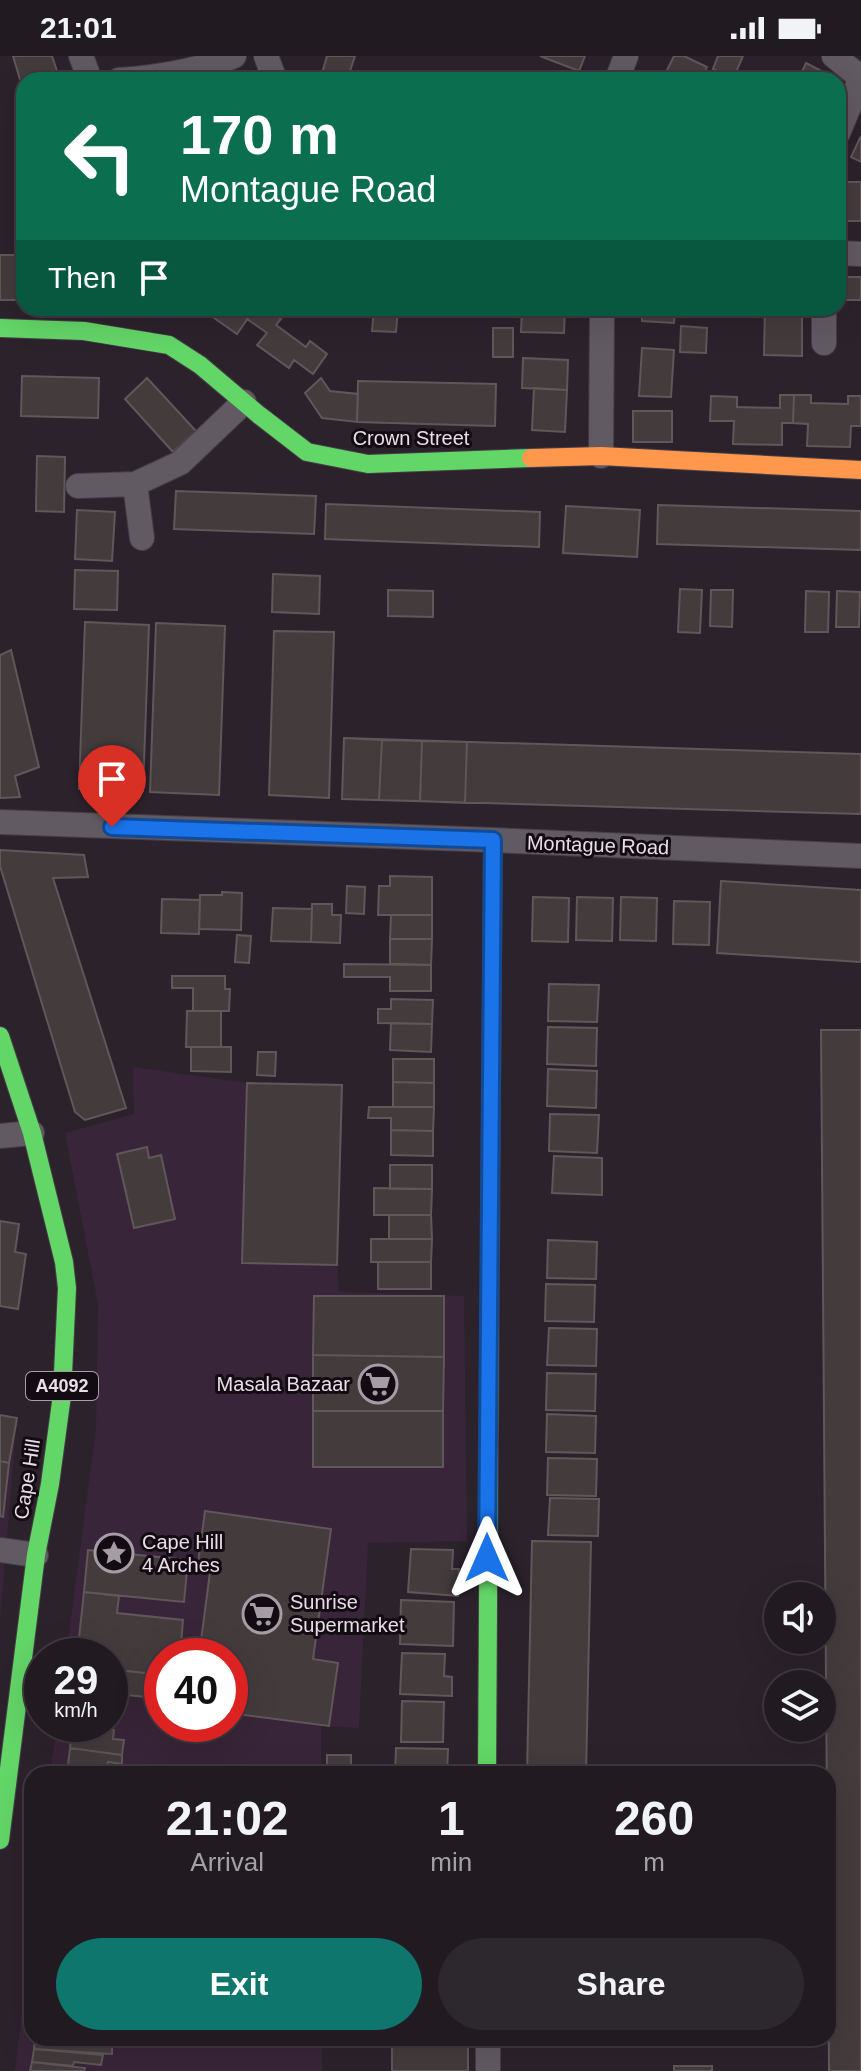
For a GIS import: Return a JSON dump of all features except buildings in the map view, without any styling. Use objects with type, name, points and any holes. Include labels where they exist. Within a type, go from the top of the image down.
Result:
[{"type":"street","points":[[171,72],[214,64],[234,56]]},
{"type":"street","points":[[834,56],[861,78],[846,114]]},
{"type":"street","points":[[601,456],[602,316]]},
{"type":"street","points":[[824,316],[824,343]]},
{"type":"street","name":"Crown Street","points":[[0,328],[84,320],[169,345],[200,365],[307,452],[337,459],[368,464],[601,456],[861,470]]},
{"type":"street","points":[[78,486],[135,484],[180,463],[244,402]]},
{"type":"street","points":[[135,484],[142,538]]},
{"type":"street","name":"Montague Road","points":[[0,822],[861,856]]},
{"type":"street","points":[[487,1766],[493,840]]},
{"type":"street","name":"Cape Hill","points":[[0,1036],[32,1133],[64,1262],[67,1288],[62,1395],[50,1484],[36,1555],[0,1840]]},
{"type":"street","points":[[0,1136],[32,1133]]},
{"type":"street","points":[[0,1550],[36,1555]]},
{"type":"street","points":[[488,2046],[488,2071]]},
{"type":"shaded area","points":[[133,1067],[247,1083],[342,1085],[339,1292],[464,1296],[467,1541],[368,1543],[359,1728],[321,1726],[321,1766],[51,1766],[54,1742],[128,1742],[128,1638],[68,1638],[96,1429],[98,1304],[65,1133],[134,1114]]},
{"type":"shaded area","points":[[0,1415],[17,1418],[0,1620]]},
{"type":"shaded area","points":[[24,1993],[24,2046],[322,2046],[322,2071],[15,2071]]},
{"type":"traffic: fast","points":[[0,328],[84,331],[169,345],[200,365],[307,452],[368,464],[531,458]]},
{"type":"traffic: fast","points":[[0,1036],[32,1133],[64,1262],[67,1288],[62,1395],[50,1484],[36,1555],[0,1840]]},
{"type":"traffic: fast","points":[[487,1766],[491,1102]]},
{"type":"traffic: slow","points":[[531,458],[601,456],[861,470]]},
{"type":"traffic: slow","points":[[491,1102],[493,840]]},
{"type":"place","name":"Masala Bazaar","points":[[378,1384]]},
{"type":"place","name":"Cape Hill 4 Arches","points":[[114,1553]]},
{"type":"place","name":"Sunrise Supermarket","points":[[262,1614]]},
{"type":"route","points":[[112,827],[493,840],[487,1558]]}]
